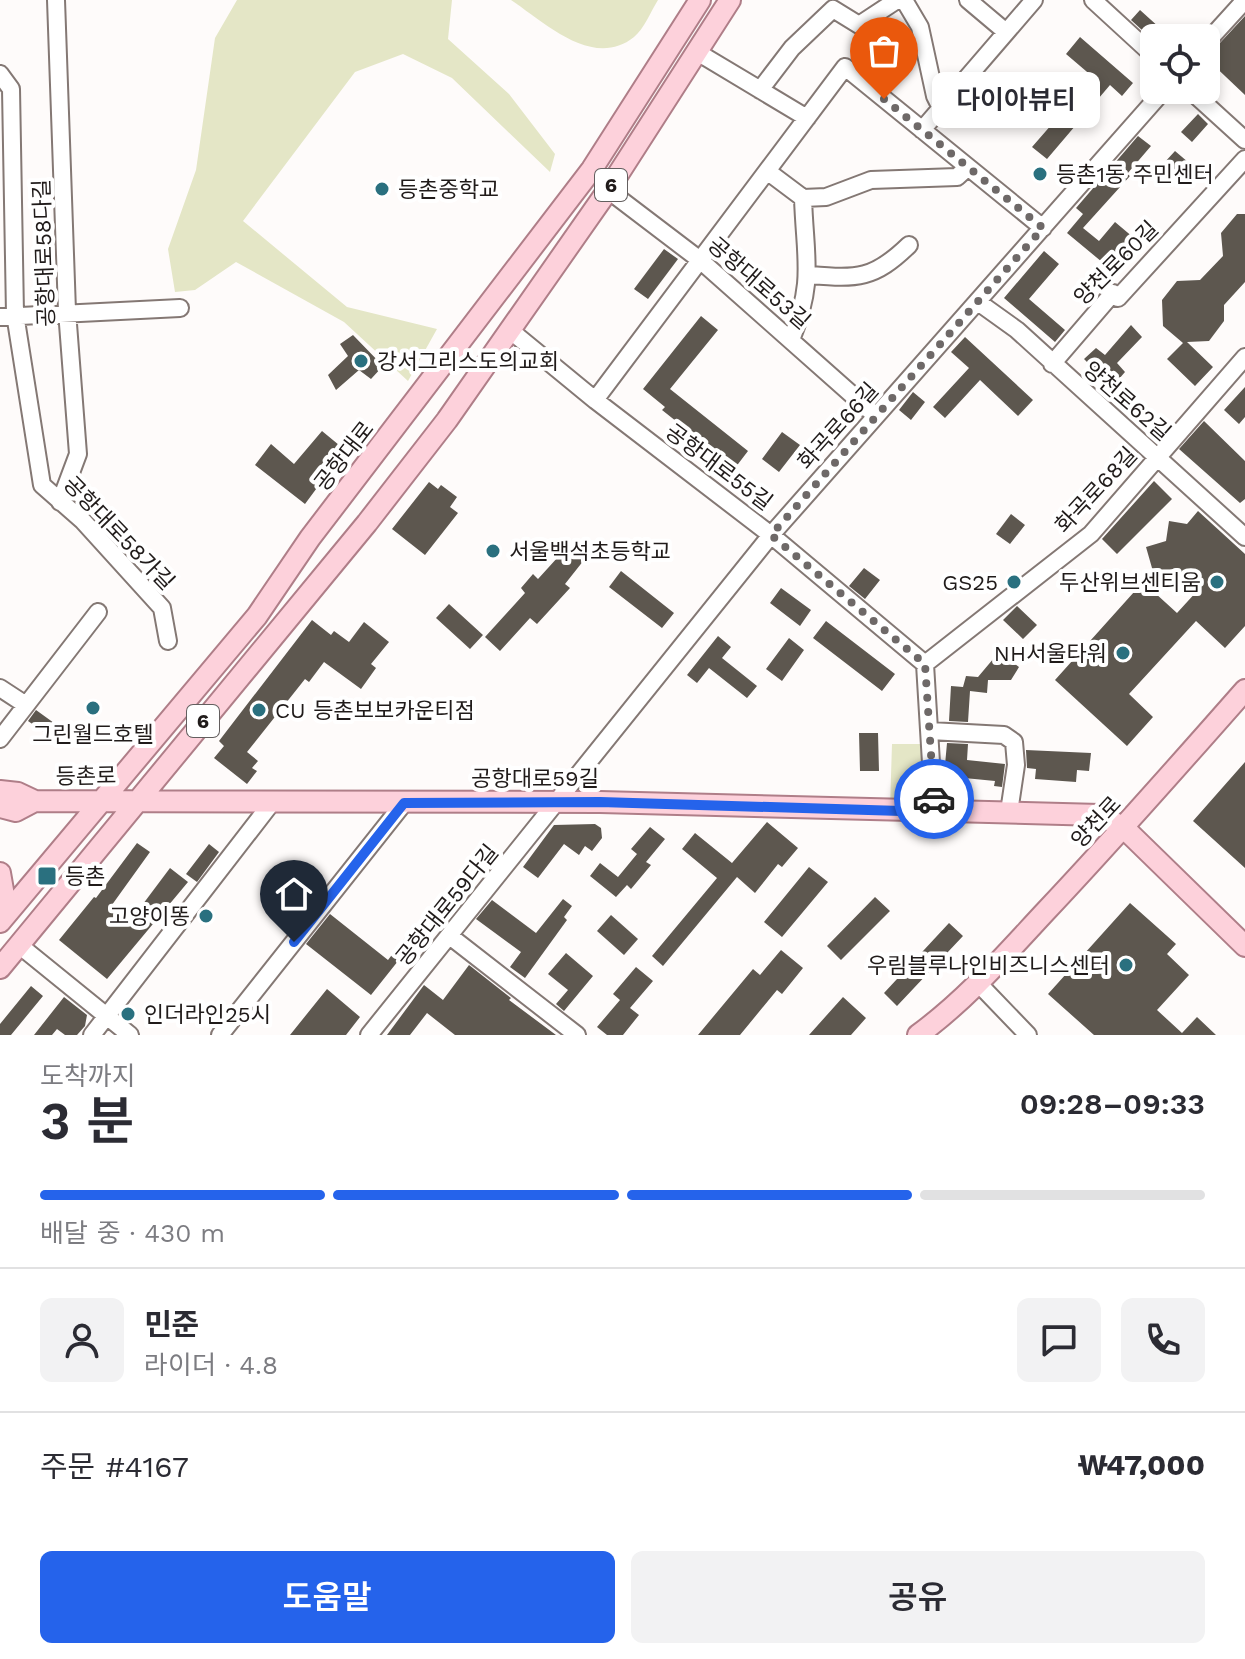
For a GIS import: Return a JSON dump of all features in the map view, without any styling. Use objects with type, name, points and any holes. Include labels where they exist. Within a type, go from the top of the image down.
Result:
[{"type":"main road","name":"공항대로","points":[[3,918],[257,616],[310,538],[592,169],[700,0]]},
{"type":"main road","name":"6","points":[[0,968],[367,523],[511,331],[608,190],[730,0]]},
{"type":"main road","name":"양천로","points":[[918,1035],[978,983],[1124,828],[1245,690]]},
{"type":"main road","name":"등촌로","points":[[0,791],[18,793],[35,801],[137,799]]},
{"type":"main road","name":"공항대로59길","points":[[137,799],[557,802],[1009,812],[1100,815],[1124,828]]},
{"type":"main road","name":"등촌로","points":[[0,807],[16,811],[35,801]]},
{"type":"main road","points":[[1124,828],[1245,946]]},
{"type":"main road","points":[[0,873],[3,918]]},
{"type":"street","name":"공항대로58다길","points":[[56,0],[67,311],[78,454],[60,502]]},
{"type":"street","points":[[760,90],[792,48],[833,9],[859,25],[897,0]]},
{"type":"street","points":[[904,0],[920,27],[941,108]]},
{"type":"street","points":[[968,0],[1006,32]]},
{"type":"street","points":[[922,130],[1034,0]]},
{"type":"street","points":[[1093,0],[1140,43]]},
{"type":"street","points":[[1220,28],[1245,0]]},
{"type":"street","points":[[697,52],[807,118]]},
{"type":"street","points":[[595,400],[845,67],[1043,228]]},
{"type":"street","name":"공항대로58가길","points":[[0,74],[11,89],[8,315],[42,485],[83,521],[162,608],[168,641]]},
{"type":"street","name":"화곡로66길","points":[[557,802],[771,535],[1152,104]]},
{"type":"street","points":[[1205,104],[1245,140]]},
{"type":"street","name":"양천로60길","points":[[1052,364],[1113,293],[1118,298],[1245,159]]},
{"type":"street","points":[[767,171],[803,198],[826,197],[871,180],[957,177],[968,167]]},
{"type":"street","name":"공항대로53길","points":[[608,190],[700,260],[876,416]]},
{"type":"street","points":[[791,340],[805,307],[810,275],[803,198]]},
{"type":"street","points":[[810,275],[844,278],[884,269],[909,245]]},
{"type":"street","name":"양천로62길","points":[[978,302],[1017,330],[1245,537]]},
{"type":"street","points":[[8,315],[180,308]]},
{"type":"street","name":"공항대로55길","points":[[511,331],[595,400],[771,535],[925,664]]},
{"type":"street","name":"화곡로68길","points":[[925,664],[1091,534],[1245,357]]},
{"type":"street","points":[[0,739],[98,612]]},
{"type":"street","points":[[925,664],[934,812]]},
{"type":"street","points":[[0,688],[26,705]]},
{"type":"street","points":[[930,731],[1004,735],[1014,742],[1016,765],[1009,812]]},
{"type":"street","points":[[92,1035],[273,801]]},
{"type":"street","name":"공항대로59다길","points":[[369,1035],[557,802]]},
{"type":"street","points":[[220,1035],[404,803]]},
{"type":"street","points":[[451,937],[577,1035]]},
{"type":"street","points":[[19,945],[130,1035]]},
{"type":"street","points":[[978,983],[1028,1035]]},
{"type":"green space","points":[[237,0],[452,0],[448,39],[509,94],[555,154],[550,172],[452,78],[403,54],[355,72],[243,221],[347,307],[437,329],[408,381],[344,322],[236,262],[195,290],[175,292],[168,249],[196,170],[215,38]]},
{"type":"green space","points":[[511,0],[658,0],[638,34],[618,46],[602,48],[586,46],[570,39]]},
{"type":"green space","points":[[892,744],[929,744],[932,809],[890,808]]},
{"type":"building","points":[[1140,10],[1156,24],[1140,24],[1140,28],[1131,20]]},
{"type":"building","points":[[1245,16],[1245,95],[1220,71],[1220,43]]},
{"type":"building","points":[[1080,37],[1133,83],[1122,96],[1110,85],[1047,159],[1032,147],[1093,77],[1066,54]]},
{"type":"building","points":[[1198,114],[1208,124],[1192,142],[1181,132]]},
{"type":"building","points":[[1138,136],[1151,146],[1127,174],[1130,176],[1083,228],[1099,241],[1115,222],[1140,243],[1104,281],[1093,272],[1102,262],[1067,233],[1083,214],[1076,208]]},
{"type":"building","points":[[1175,151],[1202,174],[1191,187],[1164,163]]},
{"type":"building","points":[[1237,214],[1245,214],[1245,282],[1224,305],[1224,321],[1209,341],[1187,342],[1213,367],[1195,386],[1167,359],[1183,343],[1163,326],[1162,300],[1177,281],[1200,280],[1223,256],[1221,233]]},
{"type":"building","points":[[664,249],[678,259],[648,299],[634,289]]},
{"type":"building","points":[[1044,251],[1059,264],[1029,299],[1065,330],[1055,342],[1004,298]]},
{"type":"building","points":[[701,316],[718,330],[670,389],[748,451],[735,468],[662,410],[665,407],[643,389]]},
{"type":"building","points":[[1131,325],[1142,337],[1117,363],[1125,372],[1112,387],[1084,359],[1096,348],[1105,355]]},
{"type":"building","name":"강서그리스도의교회","points":[[353,335],[383,366],[371,379],[359,370],[336,390],[328,375],[348,356],[340,344]]},
{"type":"building","points":[[965,337],[1033,400],[1018,416],[980,380],[945,418],[933,407],[969,368],[951,352]]},
{"type":"building","points":[[1245,387],[1245,417],[1239,424],[1224,410]]},
{"type":"building","points":[[913,392],[925,402],[911,420],[899,410]]},
{"type":"building","points":[[1204,421],[1245,461],[1245,499],[1240,503],[1179,449]]},
{"type":"building","points":[[322,431],[345,450],[305,504],[255,465],[271,444],[294,464]]},
{"type":"building","points":[[782,432],[800,445],[779,472],[762,459]]},
{"type":"building","points":[[1154,481],[1172,499],[1117,554],[1102,539]]},
{"type":"building","points":[[429,482],[438,489],[441,485],[457,497],[450,507],[458,513],[425,555],[392,529]]},
{"type":"building","points":[[1198,511],[1245,554],[1245,626],[1225,648],[1196,621],[1129,694],[1153,717],[1127,746],[1055,680],[1143,582],[1177,613],[1198,590],[1173,569],[1154,575],[1146,547],[1166,541],[1169,521],[1187,524]]},
{"type":"building","points":[[1011,514],[1025,525],[1010,544],[996,534]]},
{"type":"building","points":[[568,546],[584,560],[565,584],[570,588],[537,624],[530,618],[500,651],[485,637],[525,593],[521,588],[533,574],[538,579]]},
{"type":"building","points":[[864,568],[880,580],[865,599],[849,586]]},
{"type":"building","points":[[621,571],[674,613],[662,628],[609,587]]},
{"type":"building","points":[[781,588],[811,610],[800,626],[770,603]]},
{"type":"building","points":[[449,604],[483,635],[470,649],[436,618]]},
{"type":"building","points":[[1017,606],[1037,625],[1023,639],[1003,620]]},
{"type":"building","points":[[312,620],[331,635],[334,631],[349,642],[364,622],[389,642],[371,664],[376,668],[361,689],[324,662],[309,682],[305,679],[247,752],[258,761],[252,768],[257,771],[247,784],[214,758],[224,746],[219,741]]},
{"type":"building","points":[[826,621],[895,674],[882,691],[813,638]]},
{"type":"building","points":[[718,636],[731,647],[722,658],[757,686],[747,698],[709,668],[697,683],[687,675]]},
{"type":"building","points":[[789,638],[804,650],[782,681],[766,669]]},
{"type":"building","points":[[999,652],[1019,667],[1011,680],[988,680],[987,693],[970,691],[968,722],[949,721],[951,686],[963,687],[966,676],[978,677]]},
{"type":"building","points":[[36,710],[72,736],[57,741],[28,721]]},
{"type":"building","points":[[859,733],[878,733],[879,771],[860,771]]},
{"type":"building","points":[[947,743],[968,744],[967,760],[1005,764],[1002,787],[994,786],[995,781],[944,776]]},
{"type":"building","points":[[1026,750],[1091,753],[1089,771],[1077,770],[1076,782],[1035,779],[1036,769],[1027,768]]},
{"type":"building","points":[[1245,762],[1245,868],[1193,821]]},
{"type":"building","points":[[767,822],[798,848],[782,867],[778,864],[755,893],[737,877],[663,966],[652,956],[717,878],[682,849],[695,833],[732,863]]},
{"type":"building","points":[[595,824],[601,828],[602,838],[592,851],[585,846],[579,855],[564,844],[538,878],[523,867],[554,825]]},
{"type":"building","points":[[650,827],[665,839],[646,862],[651,865],[631,889],[627,885],[616,897],[590,876],[600,863],[618,877],[637,854],[631,849]]},
{"type":"building","points":[[137,843],[150,852],[109,909],[128,924],[170,868],[188,882],[107,979],[59,940],[96,898]]},
{"type":"building","points":[[209,844],[219,852],[197,882],[186,874]]},
{"type":"building","points":[[809,867],[828,882],[782,937],[764,922]]},
{"type":"building","points":[[455,884],[466,893],[436,930],[425,921]]},
{"type":"building","points":[[875,897],[890,911],[841,960],[827,946]]},
{"type":"building","points":[[563,899],[572,906],[564,917],[567,920],[525,978],[510,967],[521,952],[476,919],[492,900],[536,933]]},
{"type":"building","name":"우림블루나인비즈니스센터","points":[[1130,903],[1176,944],[1167,954],[1189,975],[1157,1010],[1182,1033],[1197,1017],[1216,1035],[1094,1035],[1048,994]]},
{"type":"building","points":[[330,914],[388,960],[407,935],[422,946],[411,962],[402,956],[371,995],[306,944]]},
{"type":"building","points":[[611,915],[638,939],[624,955],[597,931]]},
{"type":"building","points":[[949,923],[963,936],[897,1006],[884,993]]},
{"type":"building","points":[[781,950],[803,968],[782,994],[777,990],[740,1035],[698,1035],[753,969],[760,975]]},
{"type":"building","points":[[566,953],[593,976],[564,1011],[556,1004],[568,990],[548,974]]},
{"type":"building","points":[[469,965],[556,1035],[455,1035],[427,1013],[410,1035],[387,1035],[424,985],[443,1000]]},
{"type":"building","points":[[636,967],[653,981],[630,1008],[639,1015],[623,1035],[607,1035],[597,1027],[620,1000],[613,994]]},
{"type":"building","points":[[31,986],[43,996],[11,1035],[0,1035],[0,1024]]},
{"type":"building","points":[[327,989],[360,1017],[346,1035],[290,1035]]},
{"type":"building","points":[[64,997],[87,1015],[85,1026],[77,1035],[65,1035],[57,1029],[52,1035],[34,1035]]},
{"type":"building","points":[[843,997],[866,1018],[851,1035],[809,1035]]},
{"type":"way so far","points":[[884,99],[1043,228],[771,535],[925,664],[934,799]]},
{"type":"place","name":"다이아뷰티","points":[[884,99]]},
{"type":"place","name":"등촌1동 주민센터","points":[[1040,174]]},
{"type":"place","name":"등촌중학교","points":[[382,189]]},
{"type":"place","name":"강서그리스도의교회","points":[[361,361]]},
{"type":"place","name":"서울백석초등학교","points":[[493,551]]},
{"type":"place","name":"GS25","points":[[1014,582]]},
{"type":"place","name":"두산위브센티움","points":[[1217,582]]},
{"type":"place","name":"NH서울타워","points":[[1123,653]]},
{"type":"place","name":"그린월드호텔","points":[[93,708]]},
{"type":"place","name":"CU 등촌보보카운티점","points":[[259,710]]},
{"type":"place","name":"등촌","points":[[47,876]]},
{"type":"place","name":"고양이똥","points":[[206,916]]},
{"type":"place","name":"우림블루나인비즈니스센터","points":[[1126,965]]},
{"type":"place","name":"인더라인25시","points":[[128,1014]]},
{"type":"route","points":[[294,942],[404,803],[600,802],[934,812],[934,799]]}]
